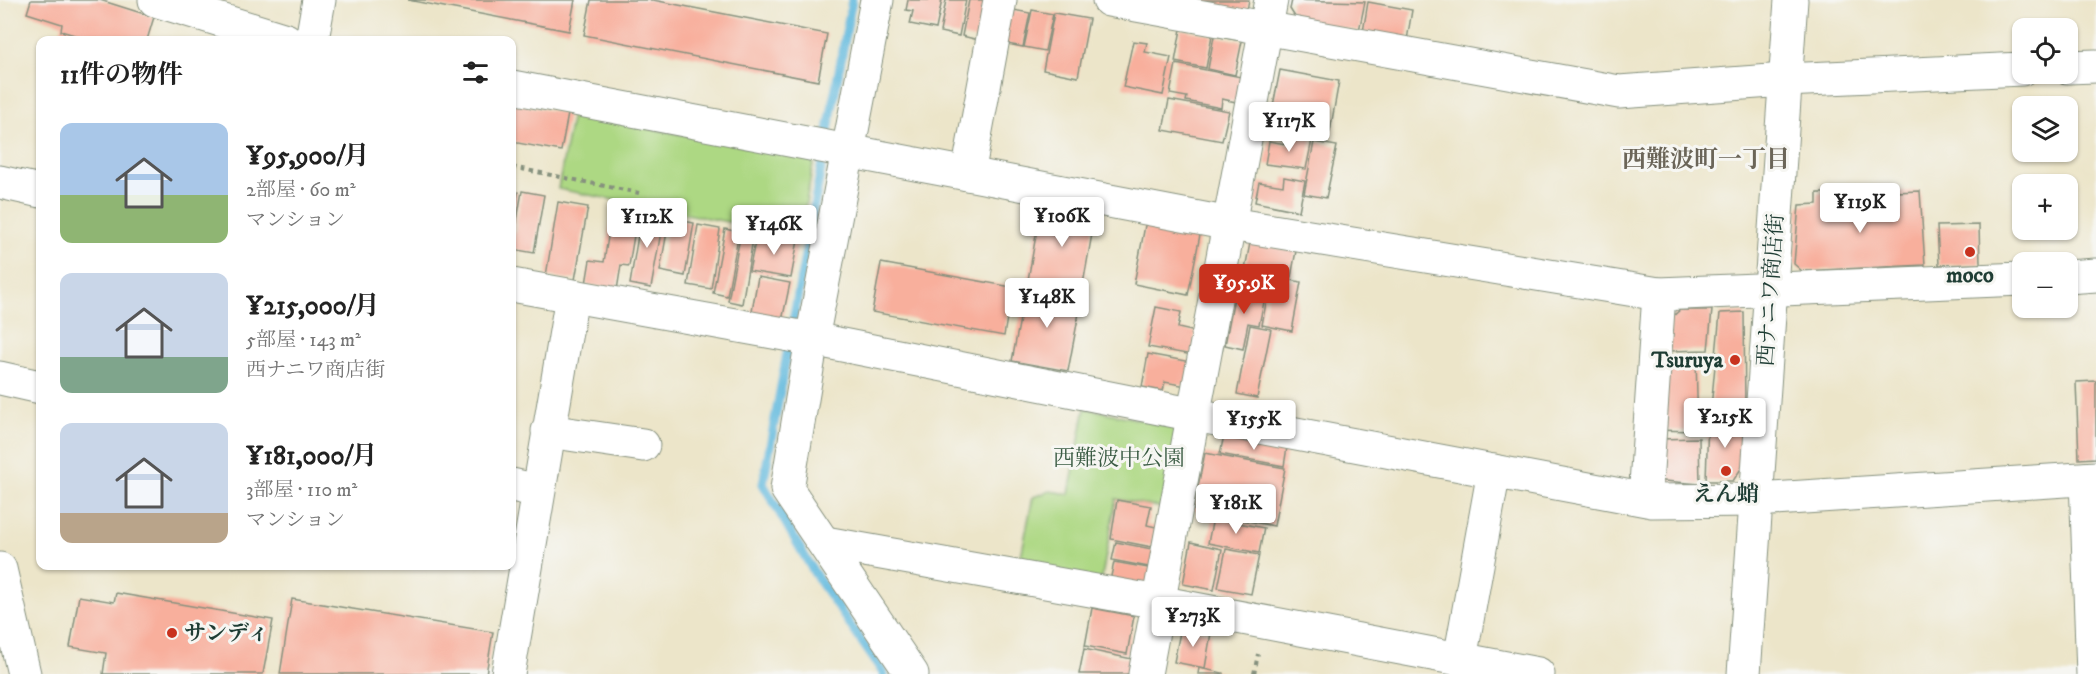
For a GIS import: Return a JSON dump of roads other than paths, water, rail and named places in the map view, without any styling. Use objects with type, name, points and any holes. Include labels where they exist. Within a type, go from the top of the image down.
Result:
[{"type":"street","points":[[155,0],[273,36]]},
{"type":"street","points":[[313,36],[320,0]]},
{"type":"street","points":[[876,0],[812,339],[787,489],[912,674]]},
{"type":"street","points":[[968,174],[1000,0]]},
{"type":"street","points":[[1109,0],[1268,14],[1619,92],[1738,83],[2012,69]]},
{"type":"street","name":"西ナニワ商店街","points":[[1744,674],[1771,291],[1798,80],[1791,0]]},
{"type":"street","points":[[1145,674],[1195,416],[1268,14]]},
{"type":"street","points":[[2078,67],[2096,66]]},
{"type":"street","points":[[516,88],[1230,224],[1659,294],[2012,279]]},
{"type":"street","points":[[0,182],[36,190]]},
{"type":"street","points":[[2078,276],[2096,275]]},
{"type":"street","points":[[516,286],[812,339],[1195,416],[1645,499],[1757,500],[2091,478],[2093,674]]},
{"type":"street","points":[[1645,499],[1659,294]]},
{"type":"street","points":[[508,674],[525,488],[548,431],[572,296]]},
{"type":"street","points":[[0,378],[36,386]]},
{"type":"street","points":[[548,431],[643,445]]},
{"type":"street","points":[[1450,663],[1494,471]]},
{"type":"street","points":[[825,543],[1158,602],[1450,663],[1538,674]]},
{"type":"street","points":[[0,569],[24,674]]},
{"type":"waterway","points":[[852,0],[763,484],[815,574],[884,674]]},
{"type":"place","name":"moco","points":[[1970,252]]},
{"type":"place","name":"Tsuruya","points":[[1735,360]]},
{"type":"place","name":"えん蛸","points":[[1726,471]]},
{"type":"place","name":"サンディ","points":[[172,633]]},
{"type":"district","name":"西難波町一丁目","points":[[1706,160]]},
{"type":"park label","name":"西難波中公園","points":[[1119,458]]}]
